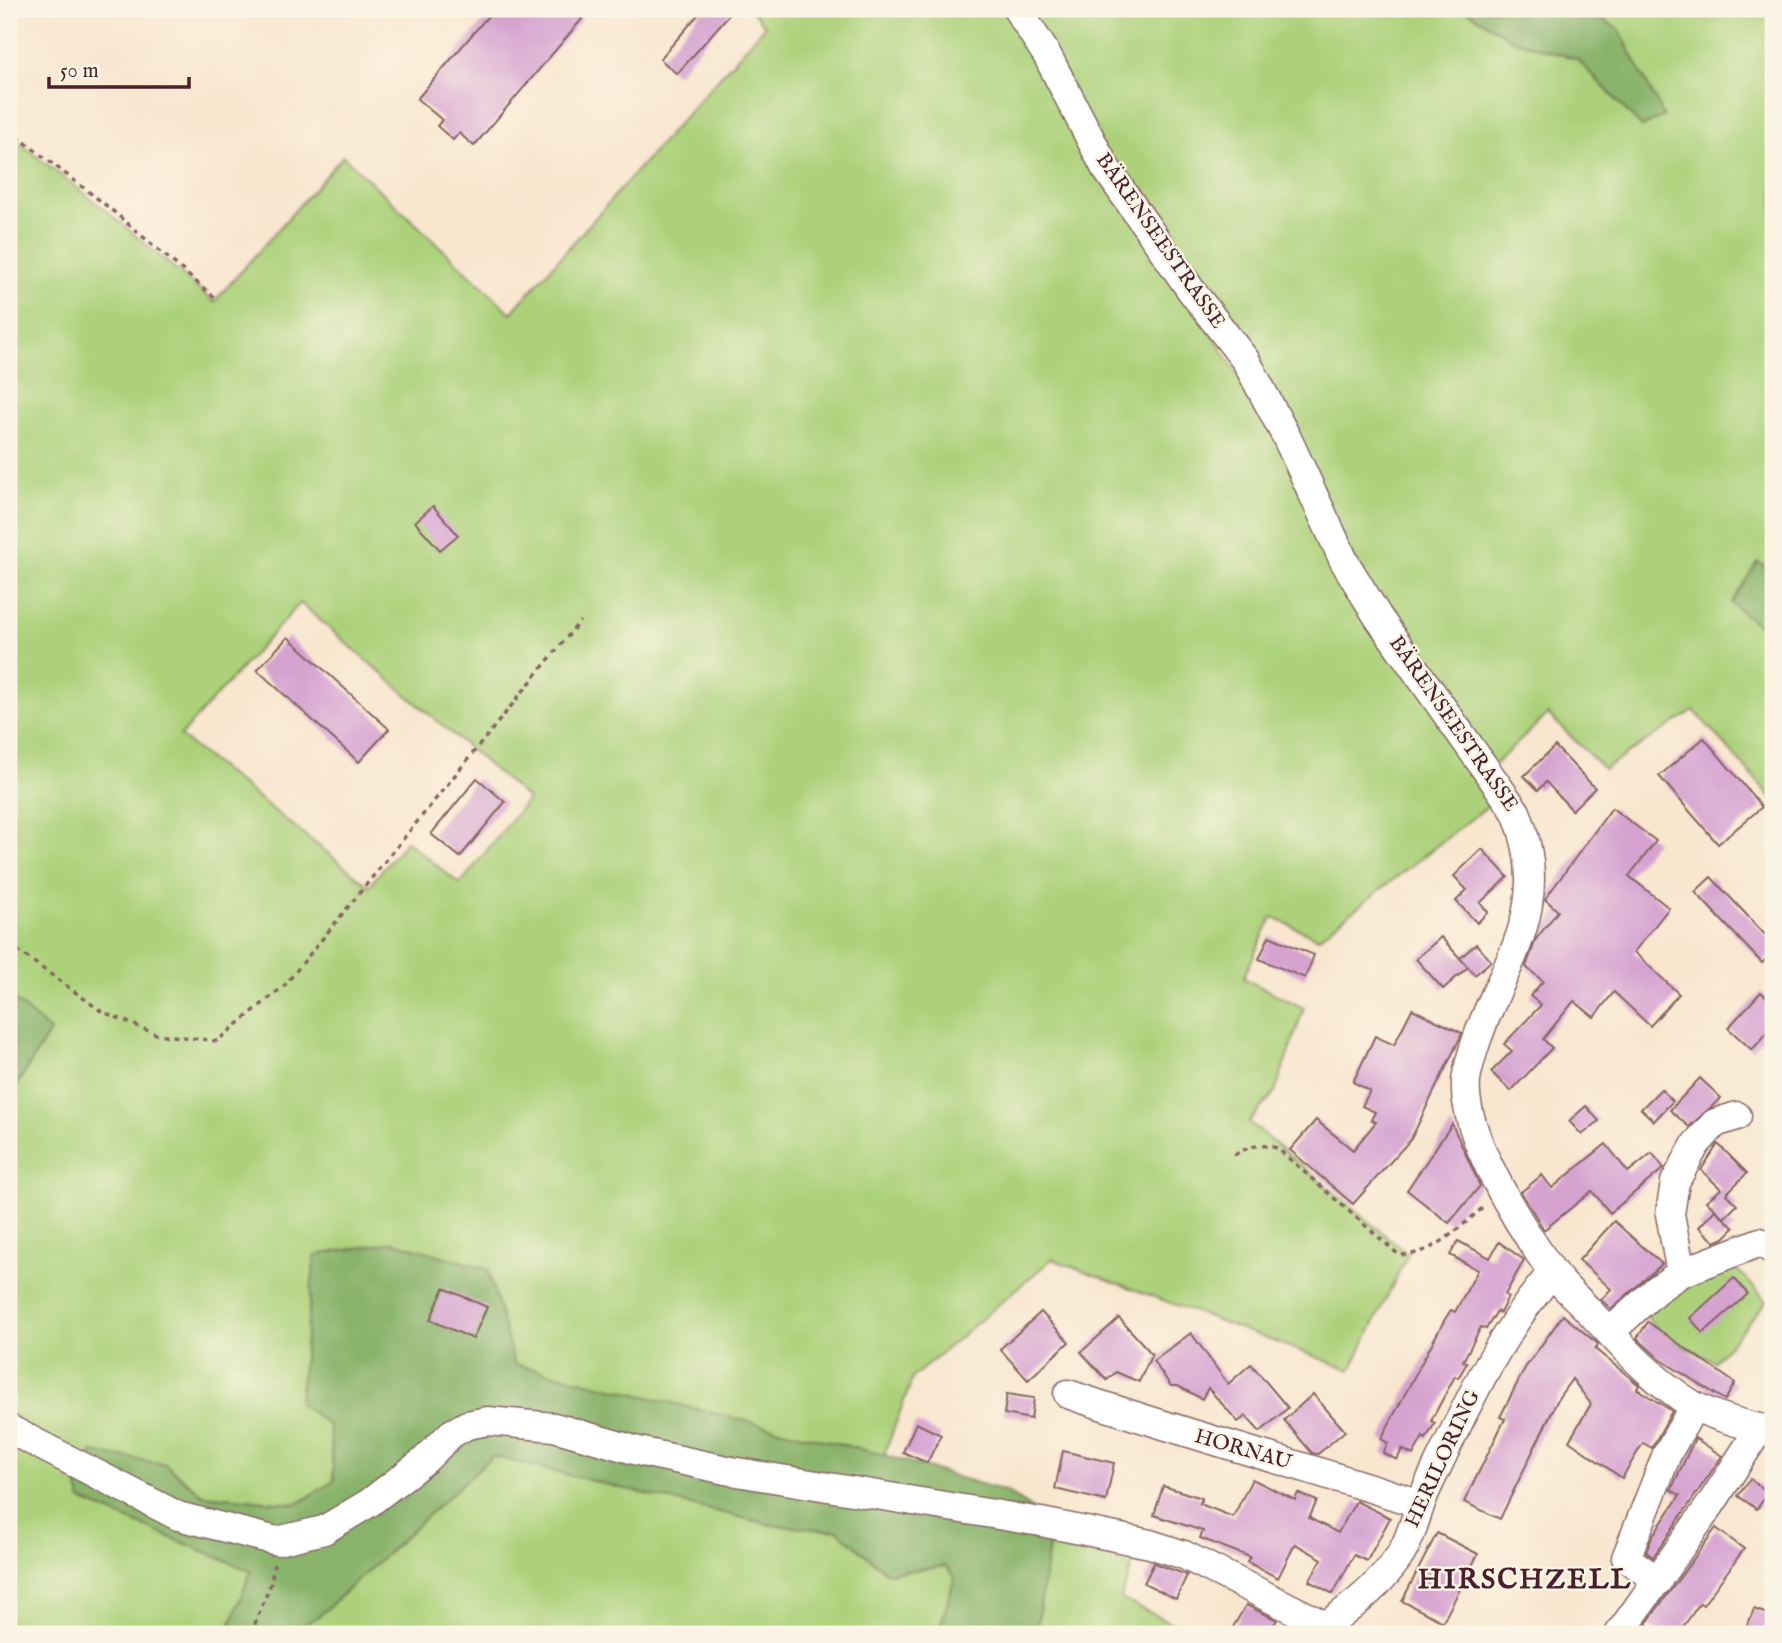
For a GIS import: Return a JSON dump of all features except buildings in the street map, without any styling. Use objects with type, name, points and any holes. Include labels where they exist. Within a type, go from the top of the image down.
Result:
[{"type":"street","name":"BÄRENSEESTRASSE","points":[[1017,9],[1047,55],[1105,167],[1193,293],[1246,361],[1287,439],[1344,561],[1378,617],[1516,812],[1527,838],[1531,872],[1528,914],[1484,1022],[1467,1075],[1466,1096],[1479,1146],[1503,1192],[1552,1273],[1645,1369],[1694,1406],[1767,1430]]},
{"type":"street","points":[[1681,1273],[1670,1214],[1675,1182],[1696,1144],[1708,1130],[1715,1123],[1737,1116]]},
{"type":"street","points":[[1609,1332],[1656,1290],[1681,1273],[1718,1256],[1760,1242],[1773,1250]]},
{"type":"street","name":"HERILORING","points":[[1324,1630],[1372,1591],[1401,1554],[1420,1504],[1493,1353],[1527,1302],[1552,1273]]},
{"type":"street","name":"HORNAU","points":[[1068,1394],[1204,1440],[1329,1474],[1420,1504]]},
{"type":"street","points":[[1658,1581],[1626,1558],[1667,1454],[1694,1406]]},
{"type":"street","points":[[9,1429],[178,1516],[276,1541],[324,1530],[369,1503],[425,1460],[451,1434],[467,1425],[488,1421],[554,1427],[638,1451],[731,1471],[1150,1544],[1184,1555],[1324,1630]]},
{"type":"street","points":[[1619,1634],[1767,1430]]},
{"type":"path","points":[[9,130],[107,206],[215,298]]},
{"type":"path","points":[[9,944],[101,1011],[156,1034],[217,1041],[284,986],[580,621]]},
{"type":"path","points":[[1234,1155],[1250,1146],[1263,1144],[1277,1148],[1399,1255],[1417,1255],[1436,1245],[1503,1192]]},
{"type":"path","points":[[251,1634],[271,1583],[276,1541]]},
{"type":"green space","points":[[750,9],[1008,9],[1502,795],[1318,938],[1272,917],[1243,978],[1304,1008],[1275,1092],[1249,1122],[1408,1254],[1351,1370],[1052,1259],[913,1377],[884,1455],[514,1364],[315,1255],[299,1402],[329,1425],[334,1481],[297,1504],[203,1495],[165,1464],[81,1500],[251,1571],[231,1623],[239,1634],[9,1634],[9,1098],[50,1032],[12,999],[9,1002],[9,135],[103,208],[214,302],[343,156],[511,313],[765,26]],"holes":[[[300,603],[528,799],[460,884],[406,841],[369,886],[180,736]]]},
{"type":"green space","points":[[1023,9],[1464,9],[1513,40],[1577,59],[1642,127],[1663,115],[1618,28],[1581,9],[1773,9],[1773,571],[1758,562],[1731,603],[1773,637],[1773,799],[1694,710],[1604,769],[1548,714],[1491,768],[1382,614],[1291,434],[1111,167]]},
{"type":"green space","points":[[1464,9],[1581,9],[1618,28],[1664,116],[1642,127],[1577,59],[1513,40]]},
{"type":"green space","points":[[1758,562],[1773,571],[1773,637],[1731,603]]},
{"type":"green space","points":[[12,998],[50,1031],[9,1098],[9,1002]]},
{"type":"green space","points":[[394,1242],[488,1269],[514,1364],[884,1455],[1007,1492],[1052,1522],[1037,1626],[1040,1634],[938,1634],[955,1577],[946,1566],[887,1573],[838,1531],[772,1525],[492,1456],[319,1616],[287,1634],[239,1634],[231,1624],[251,1571],[81,1500],[75,1475],[93,1452],[165,1464],[203,1495],[297,1504],[334,1481],[329,1425],[299,1403],[315,1255]]},
{"type":"green space","points":[[1728,1260],[1767,1301],[1714,1362],[1673,1341],[1655,1327],[1643,1308]]},
{"type":"green space","points":[[492,1456],[772,1525],[838,1531],[887,1573],[946,1566],[955,1577],[938,1634],[287,1634],[319,1616]]},
{"type":"green space","points":[[1052,1528],[1139,1545],[1121,1599],[1195,1634],[1040,1634],[1037,1626]]},
{"type":"district","name":"HIRSCHZELL","points":[[1525,1580]]}]
